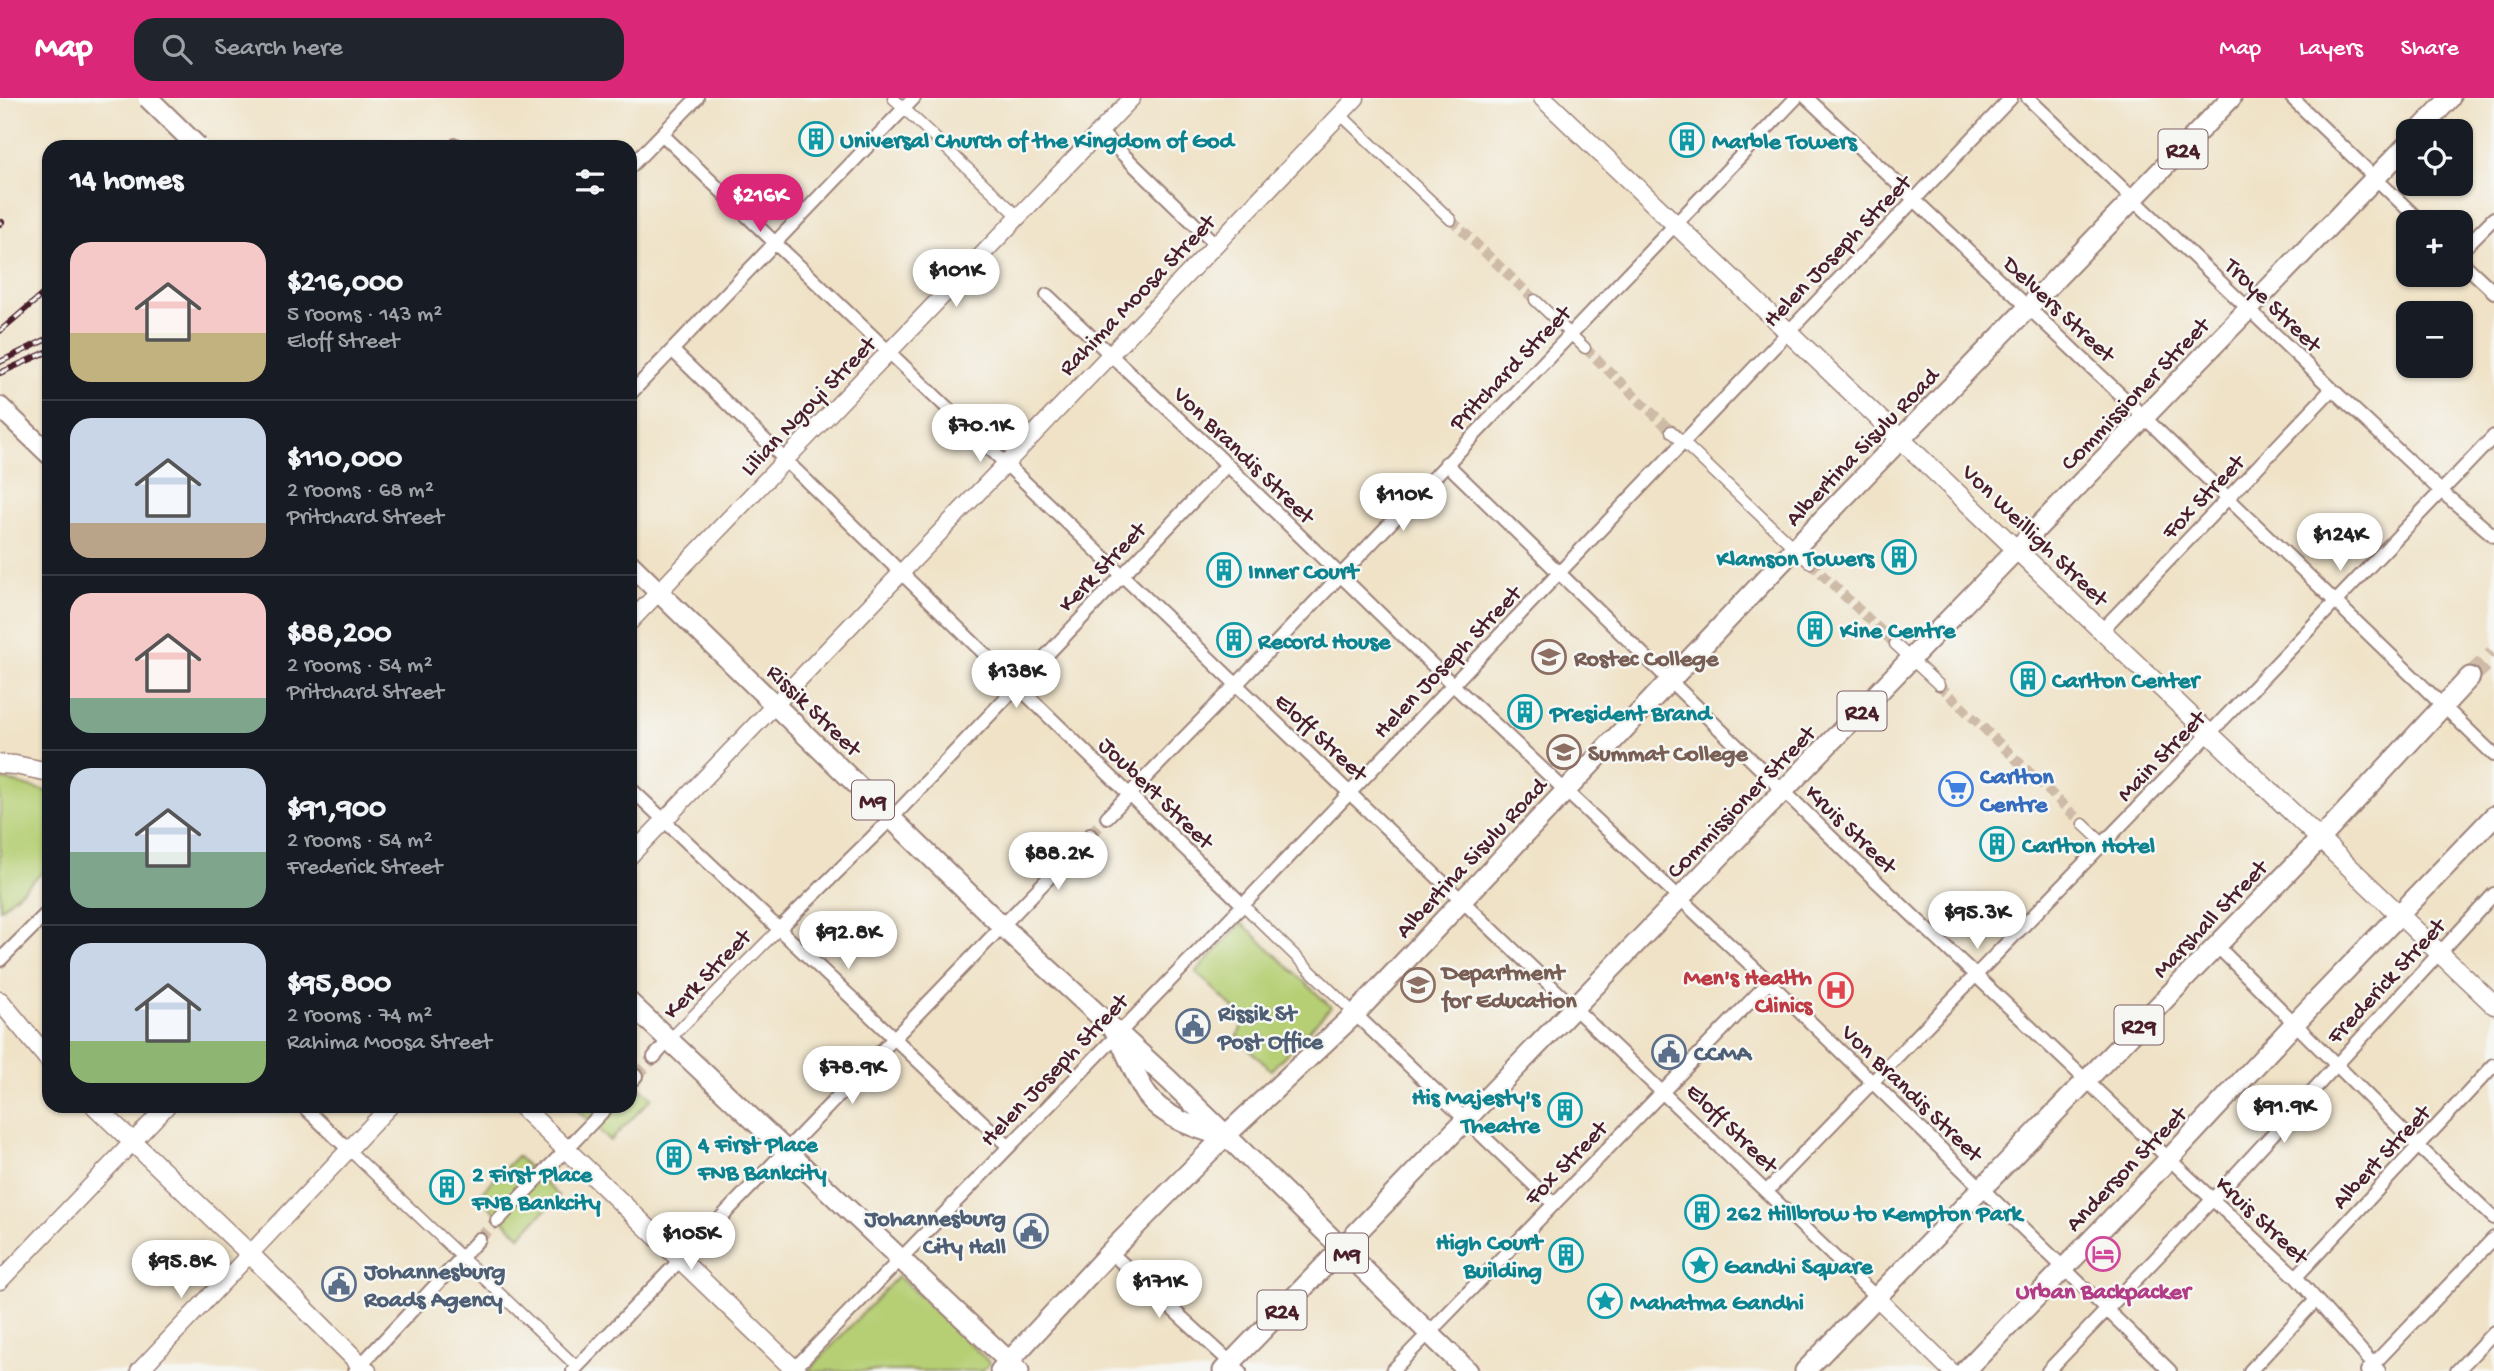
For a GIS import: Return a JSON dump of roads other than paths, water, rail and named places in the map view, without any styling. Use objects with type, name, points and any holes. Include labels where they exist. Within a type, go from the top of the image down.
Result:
[{"type":"main road","points":[[148,98],[191,140]]},
{"type":"main road","name":"Von Weilligh Street","points":[[1543,98],[2494,1005]]},
{"type":"main road","name":"Albertina Sisulu Road","points":[[1009,1368],[1110,1252],[1225,1136],[1355,1014],[1795,548],[2231,98]]},
{"type":"main road","points":[[2431,119],[2450,98]]},
{"type":"main road","name":"Commissioner Street","points":[[1231,1368],[1342,1248],[2396,157]]},
{"type":"main road","points":[[4,411],[42,447]]},
{"type":"main road","name":"Rissik Street","points":[[637,571],[1002,926],[1170,1080],[1468,1371]]},
{"type":"main road","name":"Marshall Street","points":[[1805,1371],[2321,838],[2470,677]]},
{"type":"main road","points":[[5,763],[42,771]]},
{"type":"main road","name":"Anderson Street","points":[[1965,1371],[2169,1159],[2295,1021],[2494,816]]},
{"type":"main road","points":[[0,1002],[42,1052]]},
{"type":"main road","points":[[637,1010],[900,1257],[1009,1368]]},
{"type":"main road","name":"Rissik Street","points":[[1117,1034],[1146,1094],[1157,1106],[1205,1131],[1225,1136]]},
{"type":"main road","points":[[102,1113],[250,1254],[361,1369]]},
{"type":"main road","points":[[528,1113],[794,1370]]},
{"type":"street","points":[[637,160],[697,98]]},
{"type":"street","points":[[893,98],[1019,217]]},
{"type":"street","points":[[637,387],[914,98]]},
{"type":"street","name":"Rahima Moosa Street","points":[[637,849],[1356,98]]},
{"type":"street","name":"Pritchard Street","points":[[1107,817],[1796,98]]},
{"type":"street","name":"Delvers Street","points":[[1807,98],[2144,417],[2494,755]]},
{"type":"street","name":"Helen Joseph Street","points":[[794,1370],[900,1257],[1243,905],[2011,98]]},
{"type":"street","name":"Troye Street","points":[[2028,98],[2332,389],[2442,492],[2494,536]]},
{"type":"street","points":[[2292,98],[2408,210]]},
{"type":"street","name":"Lilian Ngoyi Street","points":[[637,615],[1100,132],[1124,101]]},
{"type":"street","points":[[1340,114],[1451,220]]},
{"type":"street","points":[[1100,132],[1216,244]]},
{"type":"street","name":"Eloff Street","points":[[662,134],[1235,686],[1662,1090],[1951,1371]]},
{"type":"street","points":[[2473,239],[2494,218]]},
{"type":"street","points":[[2473,272],[2494,292]]},
{"type":"street","name":"Von Brandis Street","points":[[1047,295],[1227,465],[1451,684],[1982,1186],[2062,1269],[2170,1371]]},
{"type":"street","points":[[1535,300],[1586,348]]},
{"type":"street","name":"Joubert Street","points":[[672,350],[1465,1121],[1554,1204]]},
{"type":"street","name":"Fox Street","points":[[2101,631],[2332,389]]},
{"type":"street","points":[[1671,431],[1810,563]]},
{"type":"street","name":"Main Street","points":[[1766,1192],[2494,436]]},
{"type":"street","name":"Kruis Street","points":[[1446,463],[1976,976],[2296,1277],[2373,1369]]},
{"type":"street","name":"Kerk Street","points":[[654,1057],[892,818],[1227,465]]},
{"type":"street","points":[[1895,644],[1939,685]]},
{"type":"street","points":[[637,795],[1008,1146]]},
{"type":"street","points":[[2083,824],[2103,843]]},
{"type":"street","points":[[310,1113],[575,1369],[1090,835]]},
{"type":"street","name":"Frederick Street","points":[[2048,1371],[2212,1200],[2494,894]]},
{"type":"street","points":[[0,960],[42,918]]},
{"type":"street","points":[[2216,945],[2494,1218]]},
{"type":"street","name":"Fox Street","points":[[1392,1371],[1769,982]]},
{"type":"street","name":"Albert Street","points":[[2296,1277],[2494,1065]]},
{"type":"street","points":[[0,1281],[160,1113]]},
{"type":"street","points":[[139,1371],[383,1113]]},
{"type":"street","points":[[497,1221],[601,1113]]},
{"type":"street","points":[[2373,1369],[2494,1238]]},
{"type":"street","points":[[361,1369],[479,1239]]},
{"type":"street","points":[[1110,1252],[1231,1368]]},
{"type":"street","points":[[2250,1371],[2316,1300]]},
{"type":"street","points":[[2457,1371],[2494,1332]]},
{"type":"tunnel","points":[[1451,220],[1535,300]]},
{"type":"tunnel","points":[[1585,348],[1671,431]]},
{"type":"tunnel","points":[[1810,563],[1895,644]]},
{"type":"tunnel","points":[[2470,677],[2494,654]]},
{"type":"tunnel","points":[[1939,685],[2083,824]]},
{"type":"tunnel","points":[[1090,835],[1107,817]]},
{"type":"tunnel","points":[[637,1075],[654,1057]]},
{"type":"tunnel","points":[[479,1239],[497,1221]]},
{"type":"railway","points":[[0,331],[42,295]]},
{"type":"railway","points":[[0,362],[42,341]]},
{"type":"railway","points":[[0,373],[42,354]]},
{"type":"place","name":"Universal Church of the Kingdom of God","points":[[816,139]]},
{"type":"place","name":"Marble Towers","points":[[1687,140]]},
{"type":"place","name":"Klamson Towers","points":[[1899,557]]},
{"type":"place","name":"Inner Court","points":[[1224,570]]},
{"type":"place","name":"Kine Centre","points":[[1815,629]]},
{"type":"place","name":"Record House","points":[[1234,640]]},
{"type":"place","name":"Rostec College","points":[[1549,657]]},
{"type":"place","name":"Carlton Center","points":[[2028,679]]},
{"type":"place","name":"President Brand","points":[[1525,712]]},
{"type":"place","name":"Summat College","points":[[1564,752]]},
{"type":"place","name":"Carlton Centre","points":[[1956,789]]},
{"type":"place","name":"Carlton Hotel","points":[[1997,844]]},
{"type":"place","name":"Department for Education","points":[[1418,985]]},
{"type":"place","name":"Men's Health Clinics","points":[[1836,990]]},
{"type":"place","name":"Rissik St Post Office","points":[[1193,1026]]},
{"type":"place","name":"CCMA","points":[[1669,1052]]},
{"type":"place","name":"His Majesty's Theatre","points":[[1565,1110]]},
{"type":"place","name":"4 First Place FNB Bankcity","points":[[674,1157]]},
{"type":"place","name":"2 First Place FNB Bankcity","points":[[447,1187]]},
{"type":"place","name":"262 Hillbrow to Kempton Park","points":[[1702,1212]]},
{"type":"place","name":"Johannesburg City Hall","points":[[1031,1231]]},
{"type":"place","name":"Urban Backpacker","points":[[2103,1254]]},
{"type":"place","name":"High Court Building","points":[[1566,1255]]},
{"type":"place","name":"Gandhi Square","points":[[1700,1265]]},
{"type":"place","name":"Johannesburg Roads Agency","points":[[339,1284]]},
{"type":"place","name":"Mahatma Gandhi","points":[[1605,1301]]}]
